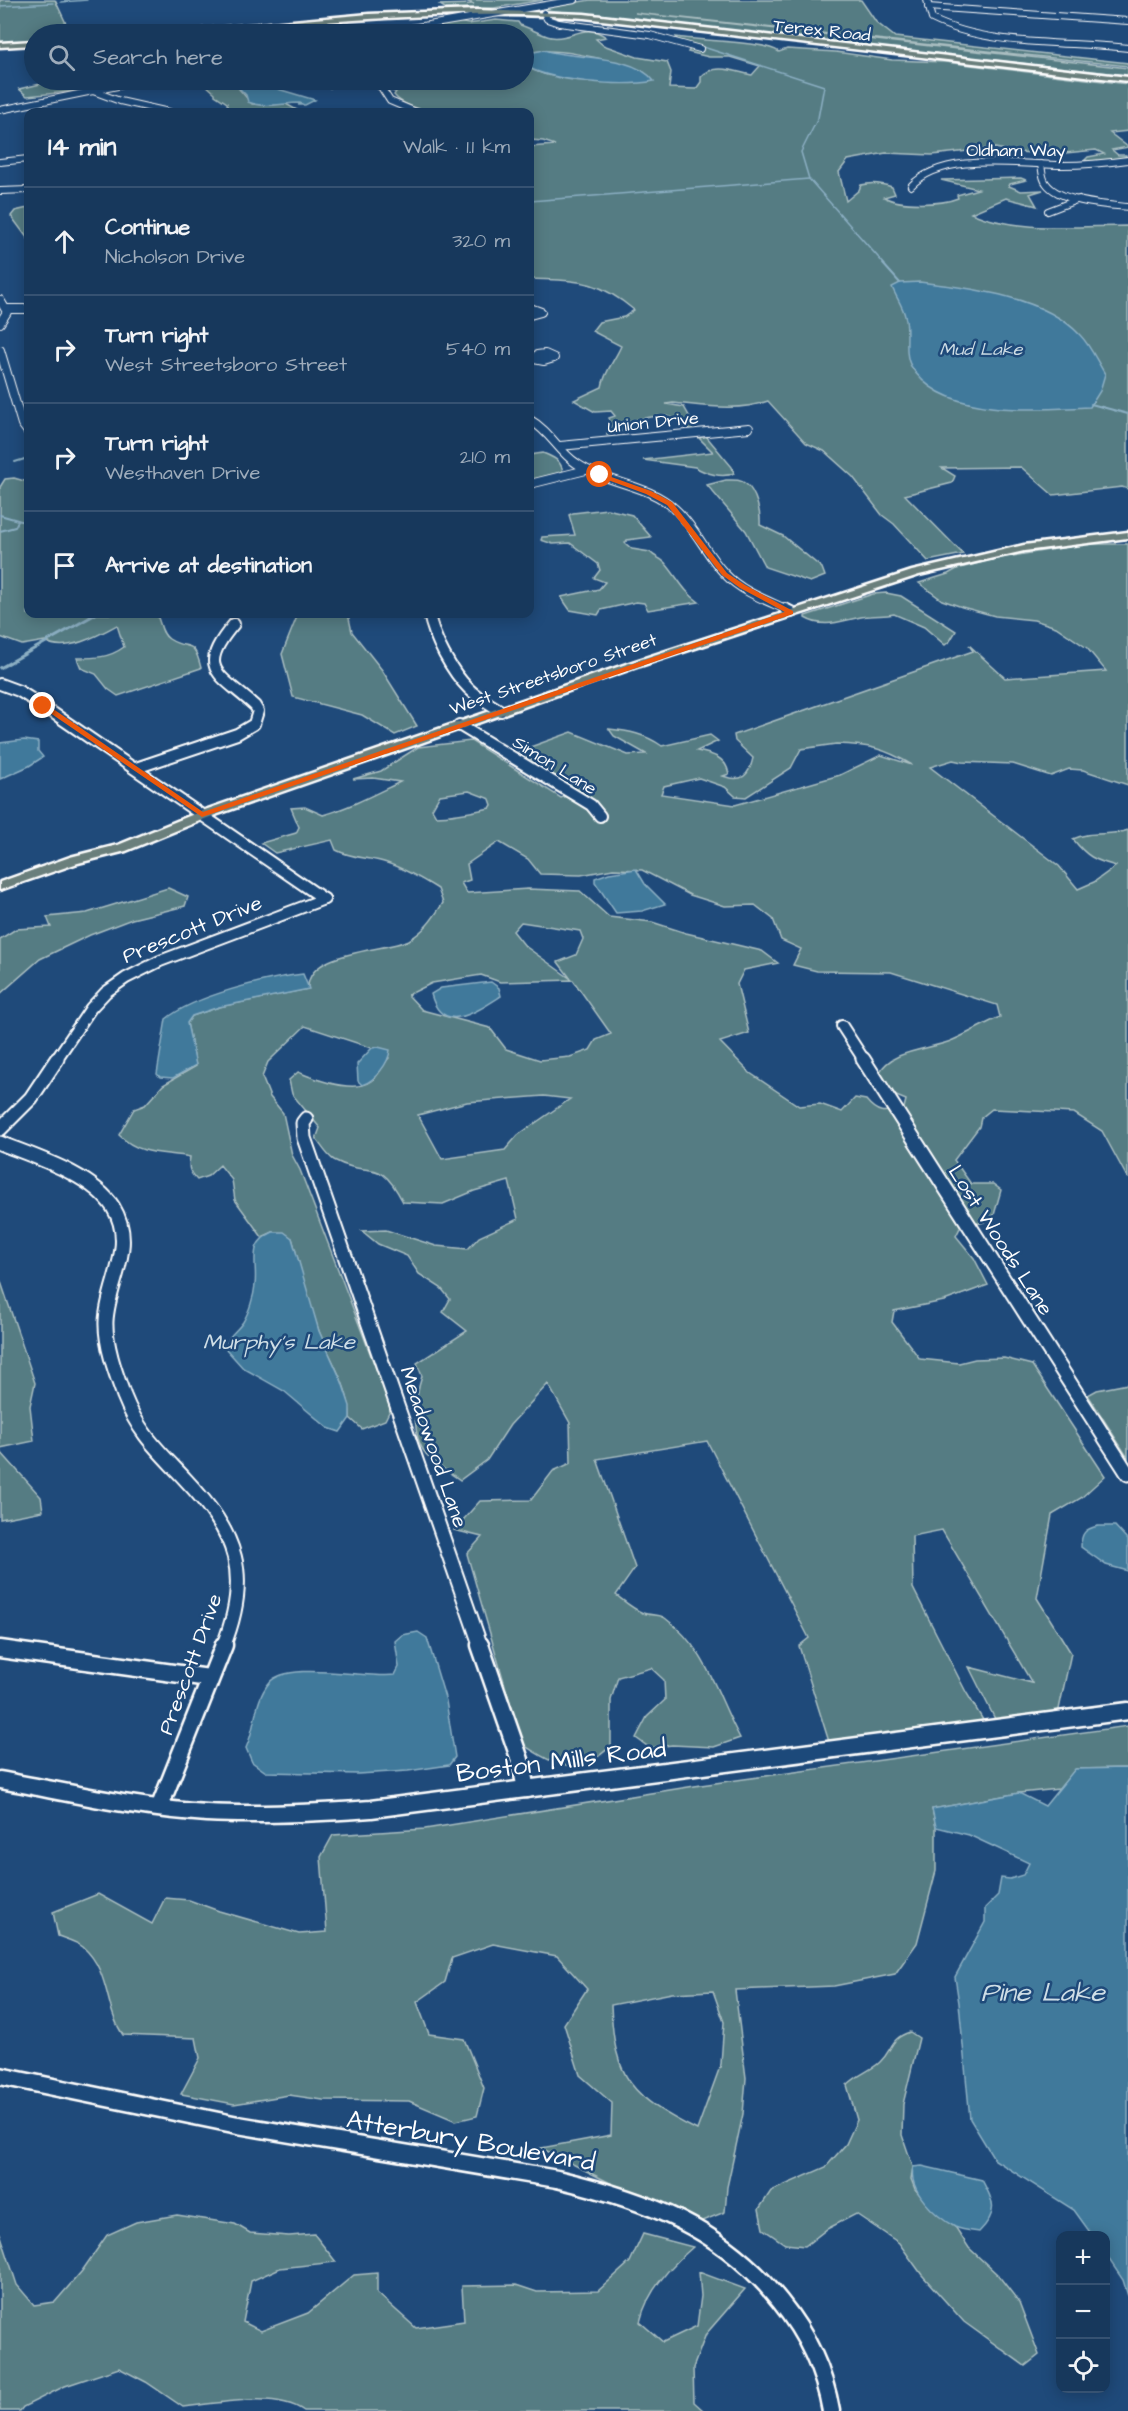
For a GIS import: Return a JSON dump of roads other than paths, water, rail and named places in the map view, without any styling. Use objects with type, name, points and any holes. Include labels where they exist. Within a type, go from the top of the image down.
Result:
[{"type":"main road","name":"Terex Road","points":[[275,24],[384,15],[471,14],[532,10],[1128,79]]},
{"type":"main road","points":[[0,45],[24,44]]},
{"type":"main road","name":"West Streetsboro Street","points":[[0,886],[74,860],[122,848],[202,814],[791,612],[968,559],[1054,543],[1128,535]]},
{"type":"street","points":[[532,10],[575,0]]},
{"type":"street","points":[[1128,21],[928,3],[930,17],[935,22],[961,30],[1128,48]]},
{"type":"street","points":[[544,13],[547,19],[559,23],[650,35],[700,49]]},
{"type":"street","points":[[424,24],[471,14]]},
{"type":"street","points":[[0,110],[97,90]]},
{"type":"street","points":[[383,90],[390,101],[407,108]]},
{"type":"street","points":[[92,91],[120,101],[151,108]]},
{"type":"street","points":[[0,162],[24,159]]},
{"type":"street","name":"Oldham Way","points":[[912,186],[916,179],[925,173],[950,166],[1128,160]]},
{"type":"street","points":[[1041,164],[1048,185],[1059,192],[1079,199],[1128,207]]},
{"type":"street","points":[[0,191],[24,190]]},
{"type":"street","points":[[1048,211],[1079,199]]},
{"type":"street","points":[[0,300],[7,309]]},
{"type":"street","points":[[7,309],[24,309]]},
{"type":"street","points":[[0,323],[7,309]]},
{"type":"street","points":[[0,350],[24,427]]},
{"type":"street","points":[[534,422],[546,429],[570,459],[586,470],[648,492],[669,503],[725,574],[742,586],[791,612]]},
{"type":"street","name":"Union Drive","points":[[560,446],[749,428]]},
{"type":"street","points":[[534,483],[586,470]]},
{"type":"street","points":[[430,618],[435,632],[464,683],[473,693],[501,711]]},
{"type":"street","points":[[136,768],[237,734],[254,724],[258,711],[255,706],[220,675],[211,660],[212,651],[217,642],[234,624]]},
{"type":"street","points":[[0,684],[33,699],[202,814]]},
{"type":"street","name":"Simon Lane","points":[[459,725],[591,805],[600,816]]},
{"type":"street","name":"Prescott Drive","points":[[0,1129],[28,1103],[83,1015],[107,991],[153,964],[324,899],[202,814]]},
{"type":"street","name":"Lost Woods Lane","points":[[842,1026],[1128,1474]]},
{"type":"street","name":"Meadowood Lane","points":[[306,1119],[303,1124],[304,1138],[520,1760],[526,1789]]},
{"type":"street","name":"Prescott Drive","points":[[0,1143],[92,1185],[111,1202],[122,1221],[124,1244],[106,1321],[126,1400],[138,1428],[222,1523],[234,1550],[239,1577],[238,1606],[234,1620],[160,1806]]},
{"type":"street","points":[[0,1648],[209,1678]]},
{"type":"street","name":"Boston Mills Road","points":[[0,1780],[110,1800],[205,1813],[305,1815],[526,1789],[1128,1711]]},
{"type":"street","name":"Atterbury Boulevard","points":[[0,2076],[115,2101],[319,2139],[525,2172],[614,2191],[649,2204],[688,2223],[717,2241],[748,2265],[779,2297],[813,2354],[831,2411]]},
{"type":"water","points":[[544,50],[618,62],[644,72],[654,81],[606,83],[551,76],[534,70],[534,52]]},
{"type":"water","points":[[241,90],[281,90],[315,100],[305,105],[298,105],[302,104],[300,103],[267,105],[248,102]]},
{"type":"water","name":"Mud Lake","points":[[920,282],[1005,296],[1047,311],[1065,322],[1084,339],[1105,374],[1100,391],[1090,407],[1019,409],[993,407],[968,403],[945,395],[925,383],[909,361],[906,322],[903,309],[892,287],[900,283]]},
{"type":"water","points":[[24,740],[38,742],[38,751],[43,757],[0,779],[0,743]]},
{"type":"water","points":[[636,869],[645,884],[665,904],[642,911],[616,913],[595,882],[595,878],[609,873]]},
{"type":"water","points":[[303,974],[309,989],[219,1007],[192,1016],[187,1023],[196,1065],[173,1078],[160,1077],[157,1074],[166,1019],[194,1003],[232,989],[270,979]]},
{"type":"water","points":[[491,982],[499,988],[501,996],[461,1017],[443,1014],[436,1007],[431,994],[441,988]]},
{"type":"water","points":[[372,1048],[390,1050],[387,1060],[376,1076],[362,1085],[358,1081],[357,1064]]},
{"type":"water","name":"Murphy's Lake","points":[[273,1232],[284,1232],[292,1238],[319,1331],[342,1382],[350,1406],[350,1418],[340,1432],[328,1428],[284,1391],[243,1368],[226,1349],[229,1339],[243,1322],[254,1294],[256,1248],[259,1242]]},
{"type":"water","points":[[1098,1526],[1115,1526],[1128,1540],[1128,1571],[1106,1565],[1081,1547],[1085,1532]]},
{"type":"water","points":[[418,1632],[427,1638],[446,1701],[455,1757],[449,1765],[408,1771],[358,1774],[266,1772],[252,1762],[246,1748],[260,1698],[269,1683],[278,1676],[309,1671],[395,1675],[399,1667],[395,1641],[402,1635]]},
{"type":"water","name":"Pine Lake","points":[[1128,1768],[1128,2296],[1123,2280],[1110,2261],[1110,2231],[1089,2231],[1074,2210],[995,2160],[970,2119],[955,1977],[985,1922],[985,1908],[998,1895],[1001,1878],[1010,1879],[1023,1875],[1029,1863],[969,1835],[936,1827],[932,1809],[1019,1793],[1045,1806],[1075,1769]]},
{"type":"water","points":[[922,2166],[982,2180],[992,2201],[992,2213],[979,2232],[955,2227],[925,2202],[919,2194],[913,2176],[913,2167]]},
{"type":"waterway","points":[[61,2],[87,0]]},
{"type":"waterway","points":[[0,6],[53,3]]},
{"type":"waterway","points":[[557,17],[566,22]]},
{"type":"waterway","points":[[700,46],[824,86],[818,118],[801,152],[809,179]]},
{"type":"waterway","points":[[534,201],[809,179]]},
{"type":"waterway","points":[[809,179],[885,265]]},
{"type":"waterway","points":[[883,264],[900,283]]},
{"type":"waterway","points":[[1091,404],[1128,414]]},
{"type":"waterway","points":[[15,462],[24,459]]},
{"type":"waterway","points":[[0,515],[24,522]]},
{"type":"waterway","points":[[0,531],[15,527],[18,521]]},
{"type":"waterway","points":[[0,668],[89,618]]}]
